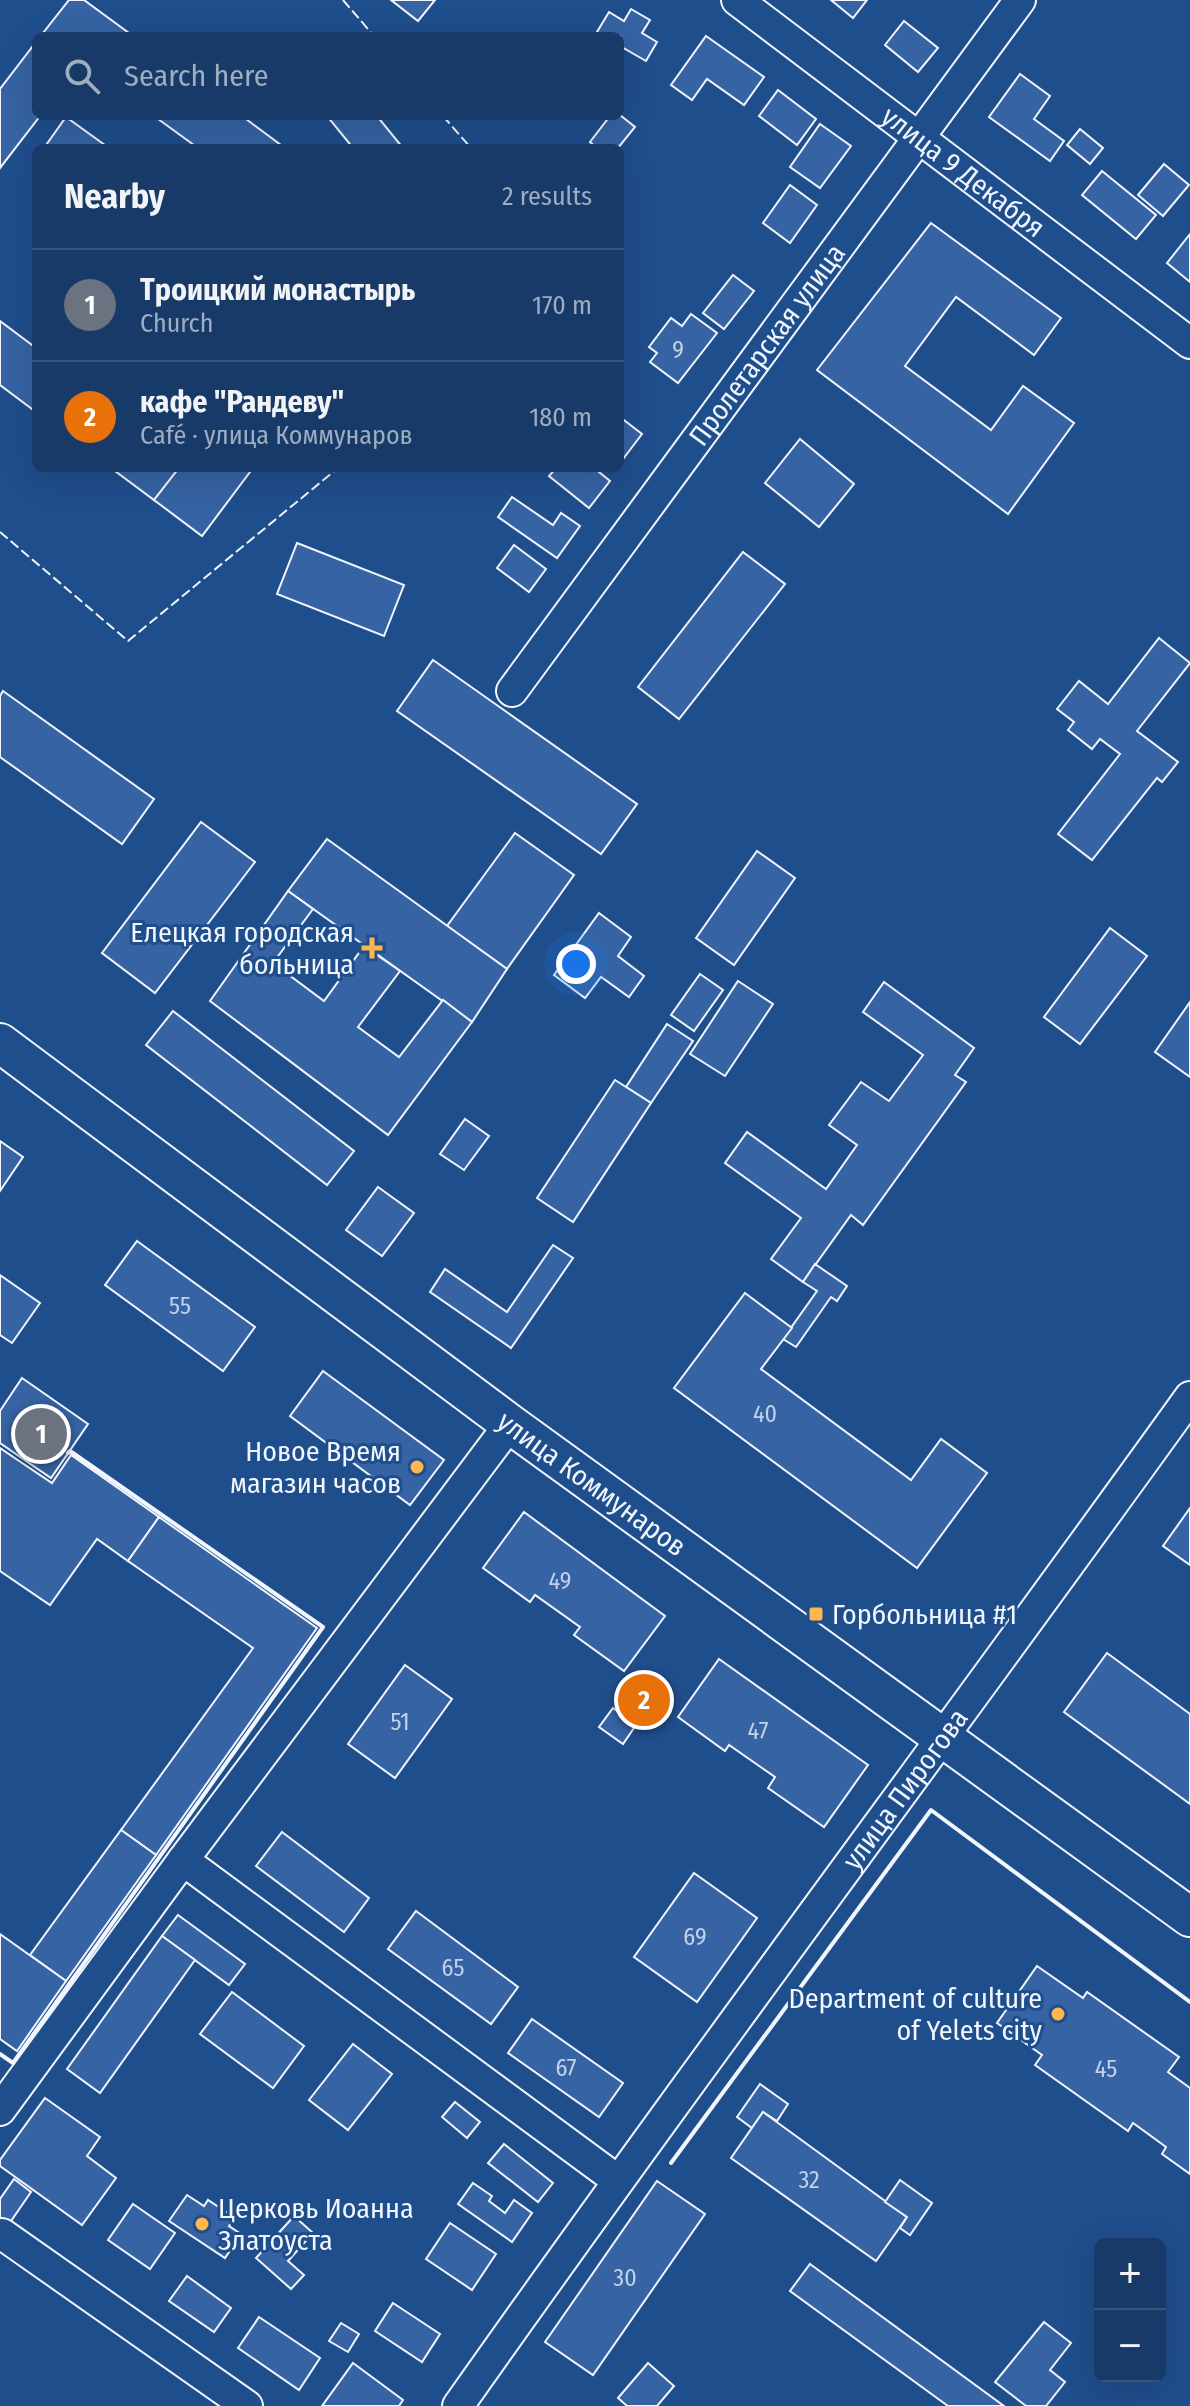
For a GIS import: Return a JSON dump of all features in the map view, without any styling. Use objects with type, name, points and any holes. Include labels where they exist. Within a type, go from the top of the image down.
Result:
[{"type":"main road","name":"улица Коммунаров","points":[[0,1043],[510,1424],[1190,1917]]},
{"type":"street","name":"улица 9 Декабря","points":[[737,0],[1190,343]]},
{"type":"street","name":"Пролетарская улица","points":[[512,691],[1020,0]]},
{"type":"street","name":"улица Пирогова","points":[[458,2406],[617,2180],[944,1739],[1190,1397]]},
{"type":"street","points":[[0,2110],[510,1424]]},
{"type":"street","points":[[183,1860],[617,2180]]},
{"type":"street","points":[[2,2234],[247,2406]]},
{"type":"building","points":[[69,0],[84,0],[128,32],[44,32]]},
{"type":"building","points":[[391,0],[435,0],[418,21]]},
{"type":"building","points":[[831,0],[867,0],[853,18]]},
{"type":"building","points":[[631,9],[650,20],[642,33],[657,42],[646,61],[624,48],[624,32],[597,32],[609,12],[624,21]]},
{"type":"building","points":[[904,21],[938,48],[918,72],[885,45]]},
{"type":"building","points":[[706,36],[764,77],[744,105],[707,79],[692,100],[671,85]]},
{"type":"building","points":[[32,47],[32,120],[37,120],[0,168],[0,89]]},
{"type":"building","points":[[1020,74],[1050,96],[1034,119],[1064,141],[1050,161],[989,117]]},
{"type":"building","points":[[778,90],[816,119],[797,145],[759,116]]},
{"type":"building","points":[[624,118],[635,127],[621,144],[590,142],[607,120]]},
{"type":"building","points":[[64,120],[70,120],[103,144],[47,144]]},
{"type":"building","points":[[160,120],[247,120],[280,144],[192,144]]},
{"type":"building","points":[[330,120],[380,120],[400,144],[350,144]]},
{"type":"building","points":[[820,124],[851,146],[820,188],[790,167]]},
{"type":"building","points":[[1080,129],[1103,148],[1090,164],[1067,145]]},
{"type":"building","points":[[1164,164],[1189,185],[1163,216],[1138,195]]},
{"type":"building","points":[[1102,171],[1156,215],[1136,239],[1082,195]]},
{"type":"building","points":[[790,185],[817,205],[790,243],[763,223]]},
{"type":"building","points":[[931,223],[1061,318],[1034,355],[956,297],[905,366],[991,430],[1023,386],[1074,423],[1008,514],[817,370]]},
{"type":"building","points":[[1190,234],[1190,282],[1167,263]]},
{"type":"building","points":[[733,275],[754,291],[724,329],[703,313]]},
{"type":"building","points":[[691,314],[717,333],[678,383],[650,362],[657,353],[649,347],[671,318],[682,326]]},
{"type":"building","points":[[0,321],[32,345],[32,409],[0,385]]},
{"type":"building","points":[[624,420],[642,434],[624,458]]},
{"type":"building","points":[[800,439],[854,484],[819,527],[765,483]]},
{"type":"building","points":[[116,472],[176,472],[154,500]]},
{"type":"building","points":[[176,472],[250,472],[202,536],[154,500]]},
{"type":"building","points":[[552,472],[599,472],[610,481],[589,508],[549,476]]},
{"type":"building","points":[[512,497],[553,525],[561,513],[580,526],[557,558],[498,517]]},
{"type":"building","points":[[297,543],[404,585],[384,636],[277,594]]},
{"type":"building","points":[[514,545],[546,569],[529,592],[497,568]]},
{"type":"building","points":[[743,552],[785,584],[679,719],[638,687]]},
{"type":"building","points":[[1159,638],[1190,663],[1137,731],[1178,762],[1162,782],[1157,778],[1092,860],[1058,834],[1120,754],[1100,739],[1092,749],[1068,730],[1074,722],[1057,709],[1079,681],[1108,704]]},
{"type":"building","points":[[433,660],[637,804],[601,854],[397,711]]},
{"type":"building","points":[[3,691],[154,799],[122,844],[0,757],[0,696]]},
{"type":"building","points":[[201,822],[255,862],[155,993],[102,953]]},
{"type":"building","points":[[515,833],[574,875],[507,969],[447,926]]},
{"type":"building","points":[[327,839],[507,969],[472,1022],[288,891]]},
{"type":"building","points":[[757,851],[795,878],[734,965],[696,938]]},
{"type":"building","points":[[288,891],[313,909],[273,963],[324,1001],[364,946],[400,971],[358,1027],[399,1057],[443,1000],[472,1022],[388,1135],[210,1001]]},
{"type":"building","points":[[599,913],[631,937],[618,956],[644,976],[629,997],[601,977],[585,998],[554,975]]},
{"type":"building","points":[[1110,928],[1147,956],[1080,1044],[1044,1017]]},
{"type":"building","points":[[700,974],[723,990],[694,1031],[671,1015]]},
{"type":"building","points":[[738,981],[773,1004],[725,1076],[690,1054]]},
{"type":"building","points":[[884,982],[974,1048],[955,1075],[966,1082],[863,1225],[851,1215],[803,1282],[771,1259],[801,1218],[725,1163],[747,1132],[826,1189],[857,1145],[829,1125],[861,1082],[889,1101],[923,1055],[863,1012]]},
{"type":"building","points":[[1190,1002],[1190,1077],[1155,1052]]},
{"type":"building","points":[[173,1011],[354,1151],[327,1185],[146,1045]]},
{"type":"building","points":[[667,1024],[693,1041],[651,1103],[626,1087]]},
{"type":"building","points":[[615,1080],[651,1103],[573,1222],[537,1198]]},
{"type":"building","points":[[465,1119],[489,1136],[464,1170],[440,1154]]},
{"type":"building","points":[[0,1141],[23,1157],[0,1191]]},
{"type":"building","points":[[378,1187],[414,1213],[382,1256],[346,1230]]},
{"type":"building","points":[[137,1241],[255,1327],[223,1371],[105,1285]]},
{"type":"building","points":[[553,1245],[573,1258],[511,1348],[430,1292],[445,1269],[507,1312]]},
{"type":"building","points":[[815,1264],[847,1286],[837,1301],[831,1297],[796,1347],[783,1339],[817,1291],[803,1282]]},
{"type":"building","points":[[0,1275],[40,1303],[12,1343],[0,1335]]},
{"type":"building","points":[[745,1293],[792,1328],[761,1369],[911,1480],[941,1439],[987,1473],[917,1568],[674,1388]]},
{"type":"building","points":[[323,1371],[444,1460],[410,1505],[290,1416]]},
{"type":"building","points":[[22,1378],[88,1424],[51,1478],[0,1443],[0,1411]]},
{"type":"building","points":[[0,1448],[52,1483],[71,1455],[159,1517],[128,1561],[97,1539],[50,1605],[0,1571]]},
{"type":"building","points":[[1190,1508],[1190,1565],[1163,1546]]},
{"type":"building","points":[[524,1512],[665,1616],[624,1671],[574,1635],[580,1627],[535,1595],[530,1602],[483,1568]]},
{"type":"building","points":[[159,1517],[317,1628],[156,1855],[121,1830],[253,1648],[128,1561]]},
{"type":"building","points":[[1107,1653],[1190,1714],[1190,1804],[1064,1712]]},
{"type":"building","points":[[719,1659],[868,1765],[824,1827],[768,1788],[775,1777],[729,1745],[725,1751],[678,1717]]},
{"type":"building","points":[[405,1665],[452,1699],[395,1778],[348,1744]]},
{"type":"building","points":[[640,1674],[668,1695],[649,1720],[621,1698]]},
{"type":"building","points":[[613,1708],[636,1725],[623,1744],[599,1727]]},
{"type":"building","points":[[121,1830],[156,1855],[66,1981],[30,1955]]},
{"type":"building","points":[[282,1832],[369,1898],[344,1932],[256,1866]]},
{"type":"building","points":[[694,1873],[757,1918],[697,2002],[634,1957]]},
{"type":"building","points":[[416,1911],[518,1987],[491,2024],[388,1949]]},
{"type":"building","points":[[178,1915],[245,1964],[229,1985],[162,1936]]},
{"type":"building","points":[[0,1934],[66,1981],[17,2051],[0,2039]]},
{"type":"building","points":[[162,1936],[195,1960],[100,2093],[67,2069]]},
{"type":"building","points":[[1037,1966],[1083,1998],[1087,1992],[1179,2057],[1168,2072],[1190,2088],[1190,2174],[1162,2154],[1166,2147],[1133,2123],[1128,2131],[1035,2065],[1042,2055],[997,2023]]},
{"type":"building","points":[[232,1992],[304,2046],[273,2088],[200,2034]]},
{"type":"building","points":[[532,2019],[623,2083],[599,2117],[508,2053]]},
{"type":"building","points":[[353,2044],[392,2074],[348,2130],[309,2100]]},
{"type":"building","points":[[760,2084],[788,2104],[777,2121],[763,2112],[752,2128],[737,2117]]},
{"type":"building","points":[[45,2098],[100,2137],[87,2156],[116,2178],[82,2225],[0,2166],[0,2160]]},
{"type":"building","points":[[455,2102],[480,2122],[467,2138],[442,2117]]},
{"type":"building","points":[[763,2112],[907,2217],[876,2261],[731,2158]]},
{"type":"building","points":[[504,2144],[553,2183],[538,2202],[488,2163]]},
{"type":"building","points":[[14,2179],[31,2192],[0,2237],[0,2199]]},
{"type":"building","points":[[900,2180],[932,2203],[910,2235],[900,2228],[907,2217],[885,2202]]},
{"type":"building","points":[[657,2181],[705,2214],[593,2375],[545,2342]]},
{"type":"building","points":[[473,2183],[492,2196],[489,2201],[505,2213],[514,2200],[532,2213],[512,2242],[458,2204]]},
{"type":"building","name":"Церковь Иоанна Златоуста","points":[[187,2195],[204,2206],[208,2200],[235,2218],[229,2226],[241,2234],[225,2258],[169,2221]]},
{"type":"building","points":[[133,2204],[175,2233],[150,2269],[108,2240]]},
{"type":"building","points":[[294,2216],[313,2233],[288,2261],[304,2275],[291,2289],[256,2258]]},
{"type":"building","points":[[450,2223],[496,2254],[472,2290],[426,2259]]},
{"type":"building","points":[[810,2264],[1004,2406],[948,2406],[790,2291]]},
{"type":"building","points":[[187,2276],[231,2308],[214,2332],[169,2301]]},
{"type":"building","points":[[393,2303],[440,2334],[422,2362],[375,2331]]},
{"type":"building","points":[[259,2317],[320,2358],[299,2390],[238,2348]]},
{"type":"building","points":[[1044,2322],[1071,2343],[1050,2370],[1065,2382],[1046,2406],[1026,2406],[995,2382]]},
{"type":"building","points":[[341,2323],[359,2334],[348,2352],[329,2341]]},
{"type":"building","points":[[353,2363],[403,2400],[399,2406],[322,2406]]},
{"type":"building","points":[[648,2363],[674,2386],[657,2406],[627,2406],[618,2398]]},
{"type":"fence","points":[[343,0],[371,32]]},
{"type":"fence","points":[[446,120],[468,144]]},
{"type":"fence","points":[[0,532],[128,641],[333,472]]},
{"type":"wall","points":[[0,2054],[13,2063],[323,1627],[70,1451],[68,1453]]},
{"type":"wall","points":[[671,2163],[931,1810],[1190,2002]]},
{"type":"place","name":"Елецкая городская больница","points":[[372,948]]},
{"type":"place","name":"Троицкий монастырь","points":[[41,1434]]},
{"type":"place","name":"Новое Время магазин часов","points":[[417,1467]]},
{"type":"place","name":"Горбольница #1","points":[[816,1614]]},
{"type":"place","name":"кафе \"Рандеву\"","points":[[644,1700]]},
{"type":"place","name":"Department of culture of Yelets city","points":[[1058,2014]]},
{"type":"place","name":"Церковь Иоанна Златоуста","points":[[202,2224]]}]
